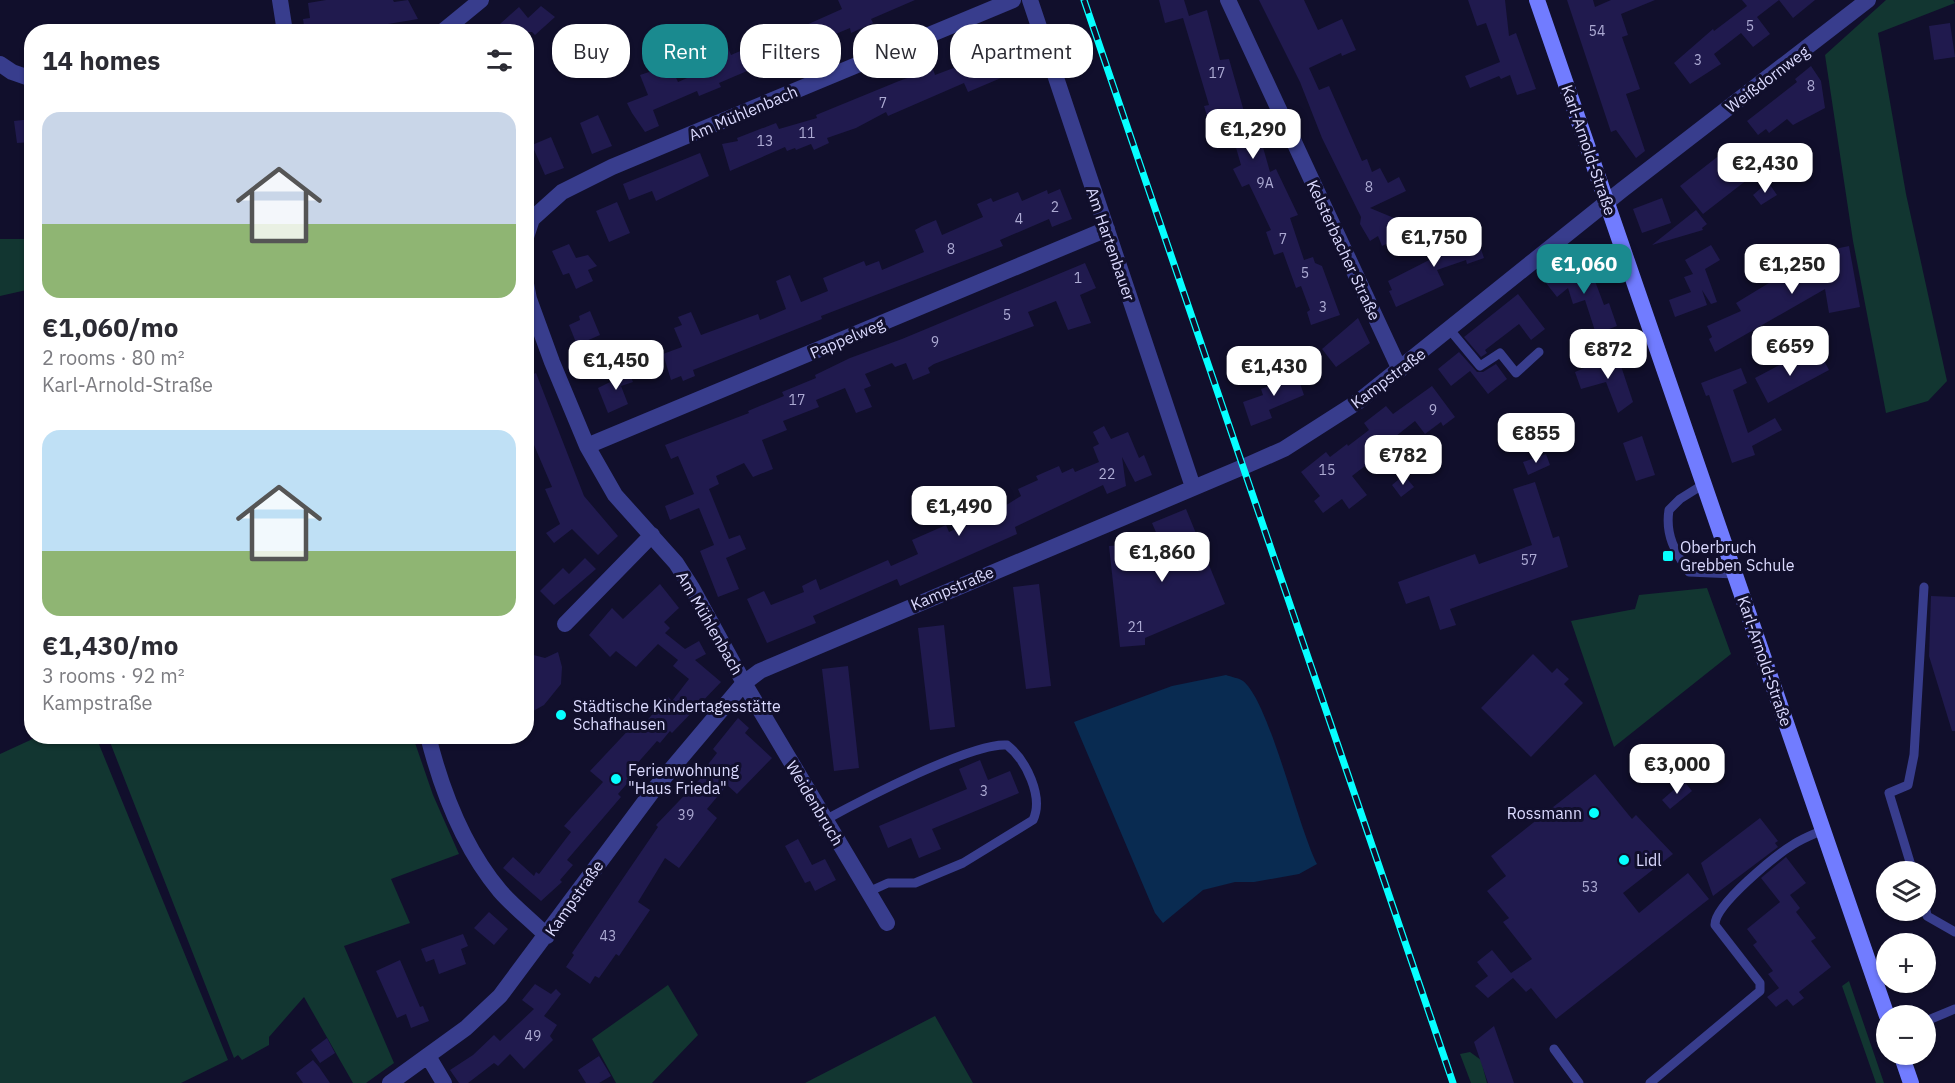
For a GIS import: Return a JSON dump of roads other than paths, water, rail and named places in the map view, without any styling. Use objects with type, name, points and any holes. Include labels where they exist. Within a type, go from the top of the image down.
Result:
[{"type":"main road","name":"Karl-Arnold-Straße","points":[[1538,0],[1883,1005]]},
{"type":"main road","points":[[1905,1065],[1911,1083]]},
{"type":"street","points":[[280,0],[284,24]]},
{"type":"street","points":[[452,24],[481,0]]},
{"type":"street","name":"Am Mühlenbach","points":[[534,217],[562,192],[602,172],[1013,0]]},
{"type":"street","name":"Am Hartenbauer","points":[[1030,0],[1193,487]]},
{"type":"street","name":"Kelsterbacher Straße","points":[[1228,0],[1400,370]]},
{"type":"street","name":"Weißdornweg","points":[[1608,202],[1868,0]]},
{"type":"street","points":[[0,64],[24,76]]},
{"type":"street","name":"Kampstraße","points":[[390,1083],[466,1028],[500,996],[548,936],[607,850],[652,792],[744,683],[776,662],[1284,449],[1322,426],[1400,370],[1608,202]]},
{"type":"street","name":"Pappelweg","points":[[587,446],[1107,229]]},
{"type":"street","name":"Am Mühlenbach","points":[[534,313],[587,446],[615,495],[652,535],[692,588],[744,683]]},
{"type":"street","points":[[565,624],[652,535]]},
{"type":"street","name":"Weidenbruch","points":[[744,683],[887,923]]},
{"type":"street","points":[[431,744],[458,827],[479,862],[501,891],[548,936]]},
{"type":"street","points":[[428,1056],[444,1083]]},
{"type":"lane","points":[[1450,330],[1480,366],[1500,353],[1516,373],[1539,352]]},
{"type":"lane","points":[[1704,484],[1680,499],[1669,510],[1668,534],[1675,552],[1689,572],[1735,574]]},
{"type":"lane","points":[[1911,861],[1889,793],[1908,785],[1914,755],[1924,587]]},
{"type":"lane","points":[[825,820],[885,788],[985,748],[1007,745],[1020,759],[1038,803],[1033,820],[963,863],[915,883],[888,883],[868,892]]},
{"type":"lane","points":[[1650,1083],[1760,991],[1760,983],[1715,925],[1719,912],[1752,877],[1793,844],[1823,830]]},
{"type":"lane","points":[[1936,921],[1955,932]]},
{"type":"lane","points":[[1936,1017],[1955,1008]]},
{"type":"lane","points":[[1554,1049],[1579,1083]]},
{"type":"water","points":[[1226,675],[1243,681],[1253,693],[1263,713],[1317,864],[1299,874],[1254,882],[1235,882],[1203,890],[1163,923],[1155,913],[1074,722],[1172,686]]},
{"type":"railway","points":[[1084,0],[1453,1083]]},
{"type":"place","name":"Oberbruch Grebben Schule","points":[[1668,556]]},
{"type":"place","name":"Städtische Kindertagesstätte Schafhausen","points":[[561,715]]},
{"type":"place","name":"Ferienwohnung \"Haus Frieda\"","points":[[616,779]]},
{"type":"place","name":"Rossmann","points":[[1594,813]]},
{"type":"place","name":"Lidl","points":[[1624,860]]}]
